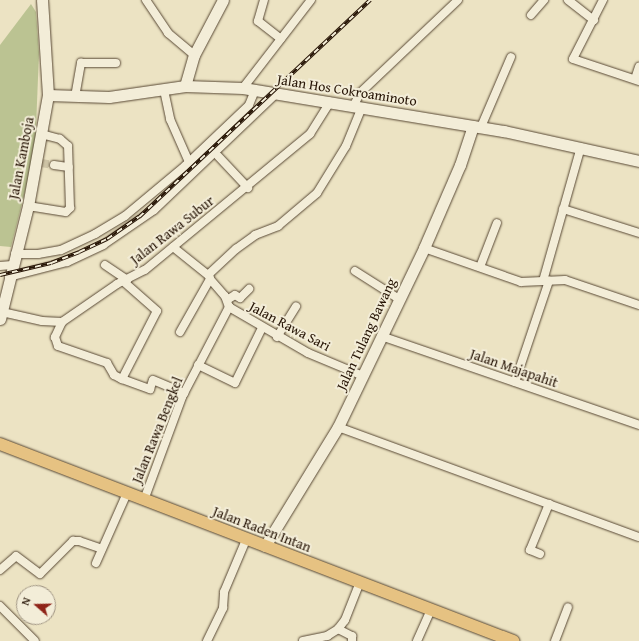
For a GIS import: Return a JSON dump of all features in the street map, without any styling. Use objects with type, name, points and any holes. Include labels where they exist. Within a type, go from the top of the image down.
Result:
[{"type":"main road","name":"Jalan Raden Intan","points":[[0,444],[246,540],[431,609],[487,636],[513,641]]},
{"type":"street","name":"Jalan Kamboja","points":[[1,315],[9,277],[38,163],[41,134],[48,96],[42,0]]},
{"type":"street","points":[[146,0],[168,32],[177,42],[194,55]]},
{"type":"street","points":[[185,86],[194,55],[223,0]]},
{"type":"street","points":[[264,0],[258,21],[281,39]]},
{"type":"street","points":[[243,88],[311,0]]},
{"type":"street","points":[[180,332],[209,277],[248,239],[278,226],[317,193],[346,146],[358,106],[360,93],[458,0]]},
{"type":"street","points":[[531,15],[544,0]]},
{"type":"street","points":[[568,0],[594,20]]},
{"type":"street","points":[[603,0],[574,61],[637,80],[639,67]]},
{"type":"street","points":[[477,126],[511,57]]},
{"type":"street","points":[[75,97],[81,63],[116,63]]},
{"type":"street","name":"Jalan Hos Cokroaminoto","points":[[48,96],[122,96],[185,86],[243,88],[477,126],[581,147],[639,161]]},
{"type":"street","points":[[164,90],[170,119],[189,162]]},
{"type":"street","points":[[15,254],[38,254],[61,250],[95,234],[125,216],[189,162],[249,105],[255,90]]},
{"type":"street","points":[[9,277],[67,262],[110,241],[154,210],[276,94]]},
{"type":"street","name":"Jalan Rawa Subur","points":[[62,322],[125,280],[145,270],[248,188],[310,134],[330,102]]},
{"type":"street","name":"Jalan Tulang Bawang","points":[[265,546],[338,427],[424,248],[477,126]]},
{"type":"street","points":[[28,206],[68,212],[70,208],[68,146],[60,139],[41,134]]},
{"type":"street","points":[[514,382],[546,281],[563,209],[581,147]]},
{"type":"street","points":[[218,156],[248,188]]},
{"type":"street","points":[[54,165],[69,167]]},
{"type":"street","points":[[563,209],[639,233]]},
{"type":"street","points":[[480,267],[497,224]]},
{"type":"street","name":"Jalan Rawa Sari","points":[[173,247],[209,277],[228,303],[262,328],[308,353],[363,376]]},
{"type":"street","points":[[424,248],[521,282],[576,282],[639,305]]},
{"type":"street","points":[[105,265],[125,280],[157,311],[122,378]]},
{"type":"street","points":[[0,266],[12,266]]},
{"type":"street","points":[[355,271],[399,299]]},
{"type":"street","points":[[228,303],[235,295],[240,298],[249,289]]},
{"type":"street","name":"Jalan Rawa Bengkel","points":[[144,500],[184,393],[228,303]]},
{"type":"street","points":[[278,337],[296,307]]},
{"type":"street","points":[[1,315],[42,321],[62,322],[55,337],[56,345],[107,363],[114,375],[150,389],[154,380],[184,393]]},
{"type":"street","points":[[198,365],[235,383],[262,328]]},
{"type":"street","name":"Jalan Majapahit","points":[[381,336],[638,423]]},
{"type":"street","points":[[338,427],[639,537]]},
{"type":"street","points":[[96,563],[127,493]]},
{"type":"street","points":[[540,554],[530,550],[549,504]]},
{"type":"street","points":[[207,641],[223,608],[224,592],[246,540]]},
{"type":"street","points":[[0,570],[16,556],[40,574],[73,542],[79,541],[102,549]]},
{"type":"street","points":[[303,641],[327,636],[338,629],[345,620],[360,582]]},
{"type":"street","points":[[0,606],[35,641]]},
{"type":"street","points":[[555,641],[568,607]]},
{"type":"street","points":[[417,641],[431,609]]},
{"type":"street","points":[[338,629],[352,636],[352,641]]},
{"type":"green space","points":[[31,4],[36,12],[39,53],[35,152],[11,247],[0,246],[0,45]]},
{"type":"tunnel","points":[[41,163],[54,165]]},
{"type":"railway","points":[[0,275],[51,263],[79,252],[107,239],[139,217],[370,0]]}]
